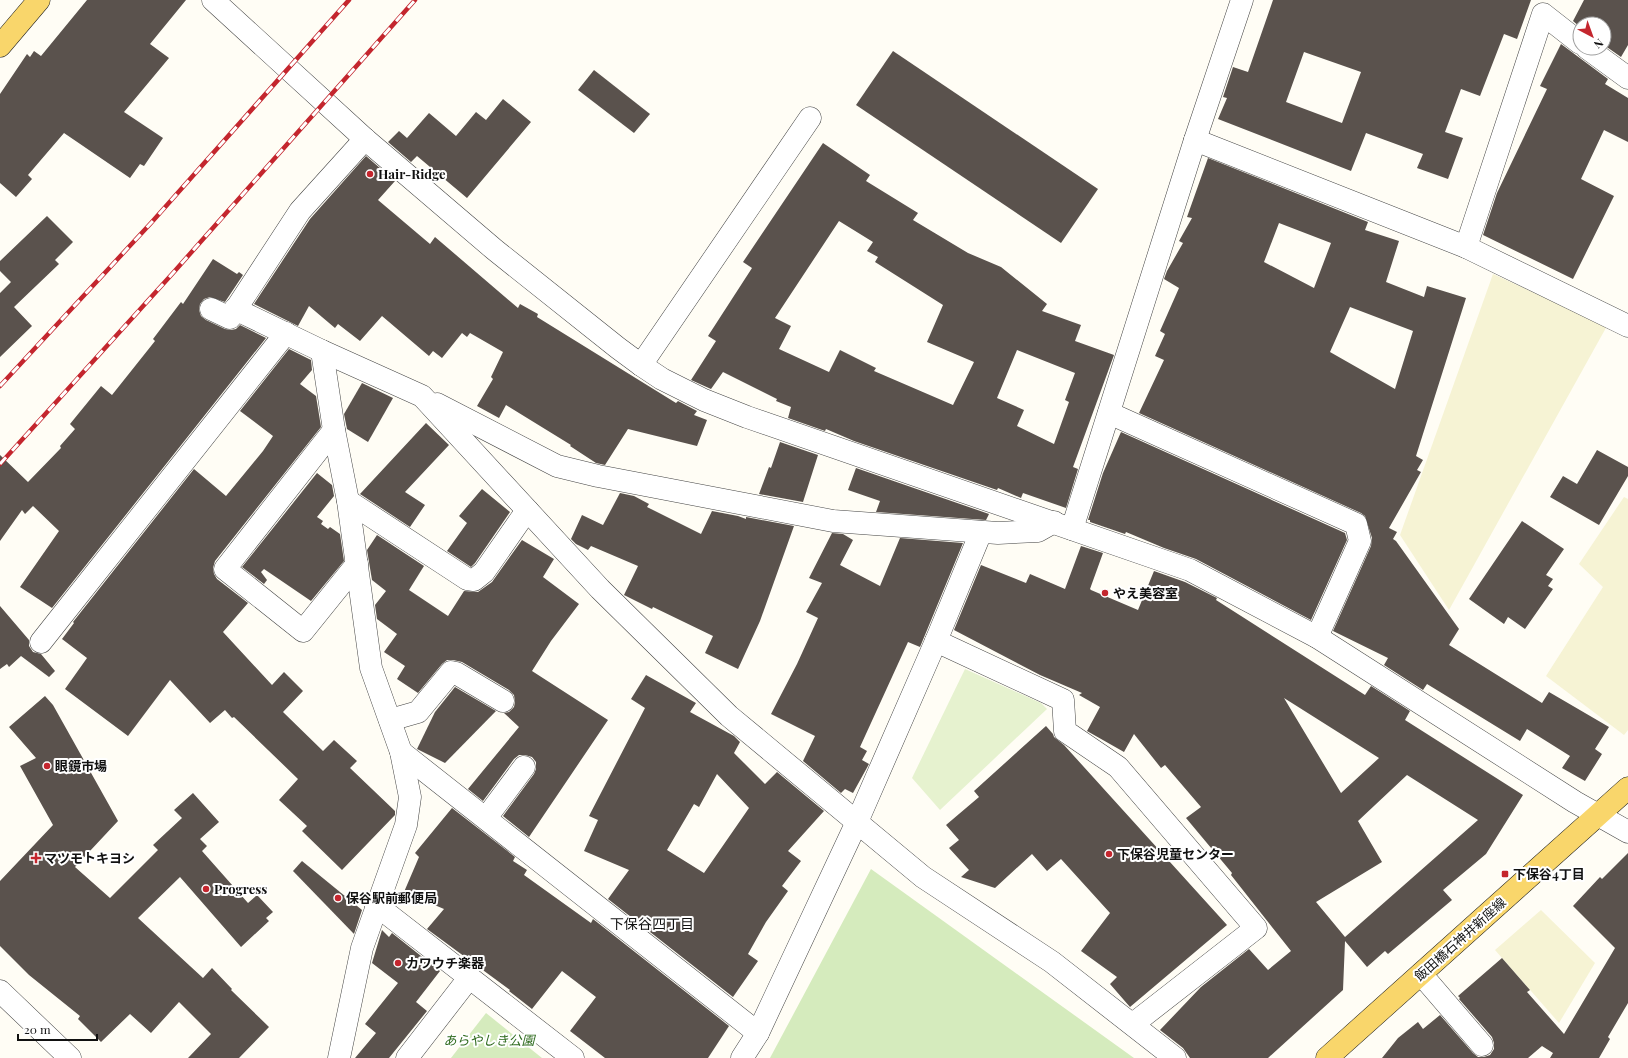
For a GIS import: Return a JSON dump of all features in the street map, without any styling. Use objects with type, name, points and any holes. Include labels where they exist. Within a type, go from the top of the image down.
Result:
[{"type":"main road","points":[[0,46],[39,0]]},
{"type":"main road","name":"飯田橋石神井新座線","points":[[1327,1058],[1628,788]]},
{"type":"street","points":[[213,0],[365,138],[495,250],[641,365],[662,379],[704,400],[733,411],[1190,570],[1317,637],[1568,798],[1628,832]]},
{"type":"street","points":[[1063,526],[1109,413],[1195,140],[1242,0]]},
{"type":"street","points":[[1466,247],[1543,14],[1572,37]]},
{"type":"street","points":[[1598,56],[1628,78]]},
{"type":"street","points":[[641,365],[810,118]]},
{"type":"street","points":[[211,309],[230,318],[238,311],[300,211],[365,138]]},
{"type":"street","points":[[1195,140],[1466,247],[1628,326]]},
{"type":"street","points":[[238,311],[422,396],[557,466],[584,473],[833,521],[998,533],[1038,531],[1063,526]]},
{"type":"street","points":[[41,642],[286,332]]},
{"type":"street","points":[[322,351],[334,430],[348,502],[371,668],[401,752],[410,797],[406,825],[376,905],[362,948],[339,1058]]},
{"type":"street","points":[[422,396],[600,589],[729,716],[924,877],[1052,962],[1175,1058]]},
{"type":"street","points":[[1109,413],[1356,524],[1360,541],[1317,637]]},
{"type":"street","points":[[334,430],[225,569],[303,631],[357,564]]},
{"type":"street","points":[[348,502],[467,579],[474,580],[484,572],[528,511]]},
{"type":"street","points":[[742,1058],[758,1033],[857,822],[936,641],[981,532]]},
{"type":"street","points":[[936,641],[1062,700],[1065,731],[1118,767],[1256,928],[1133,1024]]},
{"type":"street","points":[[390,720],[418,712],[450,672],[456,673],[503,701]]},
{"type":"street","points":[[401,752],[758,1033]]},
{"type":"street","points":[[486,818],[524,767]]},
{"type":"street","points":[[376,905],[573,1058]]},
{"type":"street","points":[[1421,974],[1482,1045]]},
{"type":"street","points":[[407,1058],[469,978]]},
{"type":"street","points":[[0,991],[70,1058]]},
{"type":"shaded area","points":[[1493,274],[1607,326],[1449,610],[1400,535]]},
{"type":"shaded area","points":[[1624,497],[1628,499],[1628,730],[1624,735],[1546,676],[1603,587],[1579,564]]},
{"type":"shaded area","points":[[1541,910],[1595,963],[1559,1023],[1495,950]]},
{"type":"green space","points":[[965,669],[1041,703],[1047,709],[940,810],[912,778]]},
{"type":"green space","points":[[871,869],[1134,1058],[770,1058]]},
{"type":"green space","name":"あらやしき公園","points":[[486,1013],[542,1058],[451,1058]]},
{"type":"building","points":[[87,0],[186,0],[150,44],[169,58],[124,112],[163,138],[144,166],[140,164],[130,178],[64,133],[28,175],[32,179],[16,197],[0,183],[0,94],[27,54],[30,57],[34,51],[41,56]]},
{"type":"building","points":[[1273,0],[1531,0],[1517,39],[1504,34],[1480,96],[1461,89],[1445,132],[1463,138],[1448,179],[1417,168],[1423,154],[1366,133],[1351,171],[1218,119],[1227,98],[1223,97],[1233,67],[1248,72]],"holes":[[[1304,52],[1361,72],[1342,123],[1286,102]]]},
{"type":"building","points":[[1584,0],[1628,0],[1628,45],[1621,57],[1612,51],[1612,16],[1576,16]]},
{"type":"building","points":[[1561,44],[1572,52],[1572,56],[1577,56],[1608,79],[1605,84],[1628,98],[1628,142],[1604,130],[1581,179],[1614,196],[1573,279],[1483,235],[1497,193],[1547,89],[1540,86]]},
{"type":"building","points":[[893,51],[1098,189],[1061,243],[856,105]]},
{"type":"building","points":[[594,70],[650,114],[634,133],[578,90]]},
{"type":"building","points":[[503,99],[531,122],[467,198],[417,156],[411,162],[388,142],[399,131],[407,138],[429,113],[456,136],[476,112],[486,120]]},
{"type":"building","points":[[823,143],[870,175],[866,181],[918,213],[913,220],[968,253],[1001,267],[1047,304],[1042,311],[1081,325],[1075,341],[1114,355],[1073,467],[1078,469],[1066,508],[1023,493],[1021,498],[998,488],[997,490],[854,441],[826,429],[825,431],[788,418],[791,407],[776,401],[777,399],[723,372],[711,389],[691,380],[716,341],[708,336],[752,268],[743,262]],"holes":[[[839,221],[873,242],[867,251],[878,257],[875,262],[943,305],[927,342],[974,362],[953,405],[874,371],[876,368],[840,350],[829,372],[779,349],[791,326],[775,318]],[[1017,350],[1075,373],[1065,400],[1069,402],[1054,444],[1017,426],[1024,410],[997,398]]]},
{"type":"building","points":[[366,156],[395,181],[378,200],[430,244],[435,237],[518,308],[520,304],[538,314],[537,317],[676,403],[678,401],[697,411],[694,415],[707,420],[697,446],[628,429],[605,465],[596,463],[570,446],[571,445],[506,405],[499,418],[477,406],[493,379],[491,377],[503,352],[470,333],[467,337],[462,333],[442,358],[433,351],[429,356],[382,316],[360,341],[338,324],[335,328],[309,306],[298,326],[254,304],[310,219]]},
{"type":"building","points":[[1208,158],[1368,222],[1365,230],[1399,241],[1386,282],[1424,297],[1427,286],[1466,298],[1416,456],[1423,460],[1417,470],[1421,472],[1389,528],[1397,532],[1393,539],[1396,541],[1459,629],[1449,645],[1542,703],[1549,692],[1609,727],[1595,749],[1602,754],[1585,781],[1562,768],[1570,756],[1527,729],[1520,741],[1427,684],[1423,690],[1384,665],[1388,658],[1333,631],[1371,546],[1372,538],[1365,516],[1139,413],[1164,360],[1155,356],[1165,334],[1160,331],[1179,288],[1164,279],[1183,243],[1179,241],[1192,218],[1187,217]],"holes":[[[1279,223],[1331,243],[1314,288],[1264,262]],[[1350,307],[1413,331],[1395,389],[1330,352]]]},
{"type":"building","points":[[47,216],[73,242],[55,260],[59,264],[14,307],[32,326],[0,357],[0,293],[11,282],[0,271],[0,261]]},
{"type":"building","points":[[213,259],[237,274],[239,272],[243,275],[225,302],[210,297],[204,299],[200,304],[199,310],[201,316],[225,329],[236,329],[240,325],[266,338],[52,608],[20,587],[59,531],[33,506],[25,514],[22,510],[0,541],[0,455],[28,482],[61,448],[60,446],[75,429],[70,424],[101,386],[112,395],[155,341],[153,339],[181,302],[183,304]]},
{"type":"building","points":[[289,349],[311,360],[312,370],[300,384],[316,396],[321,427],[215,561],[213,568],[217,579],[248,603],[223,632],[272,685],[284,672],[303,691],[283,712],[323,751],[334,740],[357,761],[350,768],[395,811],[395,815],[342,870],[302,831],[307,826],[279,800],[298,779],[225,710],[210,723],[170,680],[128,736],[65,689],[87,658],[62,639],[74,623],[73,622],[194,469],[226,496],[263,451],[273,436],[240,411]]},
{"type":"building","points":[[362,383],[393,398],[368,442],[347,429],[344,414]]},
{"type":"building","points":[[426,423],[449,445],[405,492],[425,505],[410,527],[360,494]]},
{"type":"building","points":[[1121,432],[1345,533],[1347,540],[1311,620],[1196,559],[1164,548],[1126,532],[1125,534],[1090,522],[1090,520],[1088,520],[1103,473]]},
{"type":"building","points":[[780,442],[818,455],[803,502],[759,494],[769,467],[771,468]]},
{"type":"building","points":[[1597,450],[1628,467],[1628,476],[1599,525],[1550,497],[1563,476],[1577,484]]},
{"type":"building","points":[[856,468],[989,514],[986,520],[876,512],[880,501],[848,490]]},
{"type":"building","points":[[317,473],[332,485],[334,496],[317,517],[323,521],[321,524],[328,529],[330,527],[340,534],[344,561],[311,601],[264,569],[261,572],[267,580],[264,584],[242,567]]},
{"type":"building","points":[[482,489],[510,512],[471,567],[447,551],[467,523],[459,516]]},
{"type":"building","points":[[620,493],[634,496],[649,504],[647,507],[701,534],[712,511],[746,519],[746,517],[794,526],[760,621],[738,669],[705,653],[713,636],[653,607],[652,609],[624,595],[638,566],[591,546],[588,550],[576,544],[571,539],[582,515],[603,525]]},
{"type":"building","points":[[1522,521],[1564,549],[1546,575],[1553,579],[1548,586],[1553,589],[1525,629],[1508,617],[1504,624],[1469,599]]},
{"type":"building","points":[[832,533],[843,534],[853,540],[840,565],[880,586],[900,538],[963,543],[920,647],[908,642],[860,747],[867,751],[862,760],[869,764],[853,793],[845,789],[841,793],[803,761],[815,736],[771,714],[797,664],[818,618],[806,612],[822,583],[809,578]]},
{"type":"building","points":[[377,535],[424,566],[409,590],[448,616],[464,591],[478,592],[492,582],[522,540],[554,559],[543,577],[579,604],[551,641],[532,671],[608,720],[529,837],[503,816],[534,774],[536,762],[532,757],[519,755],[514,759],[483,801],[468,789],[519,727],[504,713],[509,712],[514,707],[514,695],[509,690],[462,662],[453,660],[447,660],[442,664],[418,693],[397,679],[405,666],[384,652],[397,634],[377,619],[375,605],[386,591],[372,580],[367,550]]},
{"type":"building","points":[[1081,546],[1103,553],[1090,589],[1138,610],[1154,571],[1185,582],[1217,598],[1216,600],[1365,695],[1371,686],[1410,711],[1405,720],[1523,795],[1486,854],[1443,890],[1452,900],[1388,954],[1385,951],[1367,967],[1345,941],[1343,990],[1268,1058],[1190,1058],[1183,1048],[1160,1030],[1201,987],[1249,949],[1268,970],[1291,951],[1231,875],[1232,873],[1186,818],[1201,807],[1165,765],[1161,768],[1134,734],[1124,752],[1087,731],[1100,707],[1079,695],[1082,693],[1040,675],[954,630],[981,565],[1026,583],[1030,574],[1065,589]],"holes":[[[1284,698],[1379,758],[1341,793]],[[1407,775],[1478,820],[1345,937],[1316,902],[1382,862],[1358,821]]]},
{"type":"building","points":[[0,606],[29,640],[29,646],[33,652],[41,654],[55,671],[49,677],[21,656],[9,667],[7,664],[0,669]]},
{"type":"building","points":[[646,675],[696,703],[690,712],[734,736],[740,742],[734,753],[765,784],[777,772],[824,811],[788,851],[801,861],[782,886],[788,891],[766,922],[748,954],[758,961],[733,997],[608,899],[629,870],[584,851],[598,820],[589,816],[645,708],[631,699]],"holes":[[[717,774],[749,808],[704,873],[667,850],[694,804],[699,807]]]},
{"type":"building","points":[[455,687],[496,711],[445,763],[417,749],[435,712]]},
{"type":"building","points":[[45,696],[53,705],[118,821],[75,867],[110,898],[158,850],[153,845],[182,818],[174,810],[193,793],[219,822],[200,839],[207,846],[202,851],[248,903],[257,895],[273,912],[266,918],[269,921],[241,947],[180,877],[138,918],[203,978],[212,968],[232,989],[231,990],[269,1027],[239,1058],[188,1058],[211,1034],[179,1002],[151,1033],[130,1014],[101,1042],[78,1019],[80,1016],[29,975],[0,946],[0,881],[53,825],[20,766],[36,758],[9,727]]},
{"type":"building","points":[[1046,726],[1054,737],[1064,745],[1227,925],[1130,1007],[1110,984],[1117,977],[1081,951],[1110,913],[1061,859],[1047,871],[1032,854],[995,888],[961,877],[969,870],[949,848],[959,840],[946,825],[979,797],[974,791]]},
{"type":"building","points":[[452,808],[515,857],[513,861],[527,870],[524,875],[591,923],[593,919],[729,1026],[708,1058],[605,1058],[570,1031],[596,997],[562,971],[532,1009],[509,991],[510,990],[427,929],[444,909],[404,892],[419,857],[415,853]]},
{"type":"building","points":[[1628,853],[1628,1003],[1608,1037],[1610,1039],[1599,1058],[1550,1058],[1553,1053],[1542,1046],[1528,1058],[1382,1058],[1398,1038],[1418,1022],[1423,1029],[1440,1015],[1478,1057],[1490,1055],[1494,1049],[1492,1037],[1458,996],[1502,958],[1530,990],[1527,992],[1564,1034],[1615,948],[1573,906],[1600,877],[1602,879]]},
{"type":"building","points":[[302,861],[362,910],[354,934],[293,871]]},
{"type":"building","points":[[382,930],[389,937],[392,933],[440,971],[416,1002],[427,1011],[389,1058],[355,1058],[376,1033],[365,1024],[398,983],[372,963]]},
{"type":"railway","points":[[0,386],[151,223],[349,0]]},
{"type":"railway","points":[[0,464],[173,273],[415,0]]},
{"type":"place","name":"Hair-Ridge","points":[[370,174]]},
{"type":"place","name":"やえ美容室","points":[[1105,593]]},
{"type":"place","name":"眼鏡市場","points":[[47,766]]},
{"type":"place","name":"下保谷児童センター","points":[[1109,854]]},
{"type":"place","name":"マツモトキヨシ","points":[[36,858]]},
{"type":"place","name":"下保谷4丁目","points":[[1505,874]]},
{"type":"place","name":"Progress","points":[[206,889]]},
{"type":"place","name":"保谷駅前郵便局","points":[[338,898]]},
{"type":"place","name":"カワウチ楽器","points":[[398,963]]},
{"type":"district","name":"下保谷四丁目","points":[[652,924]]}]
